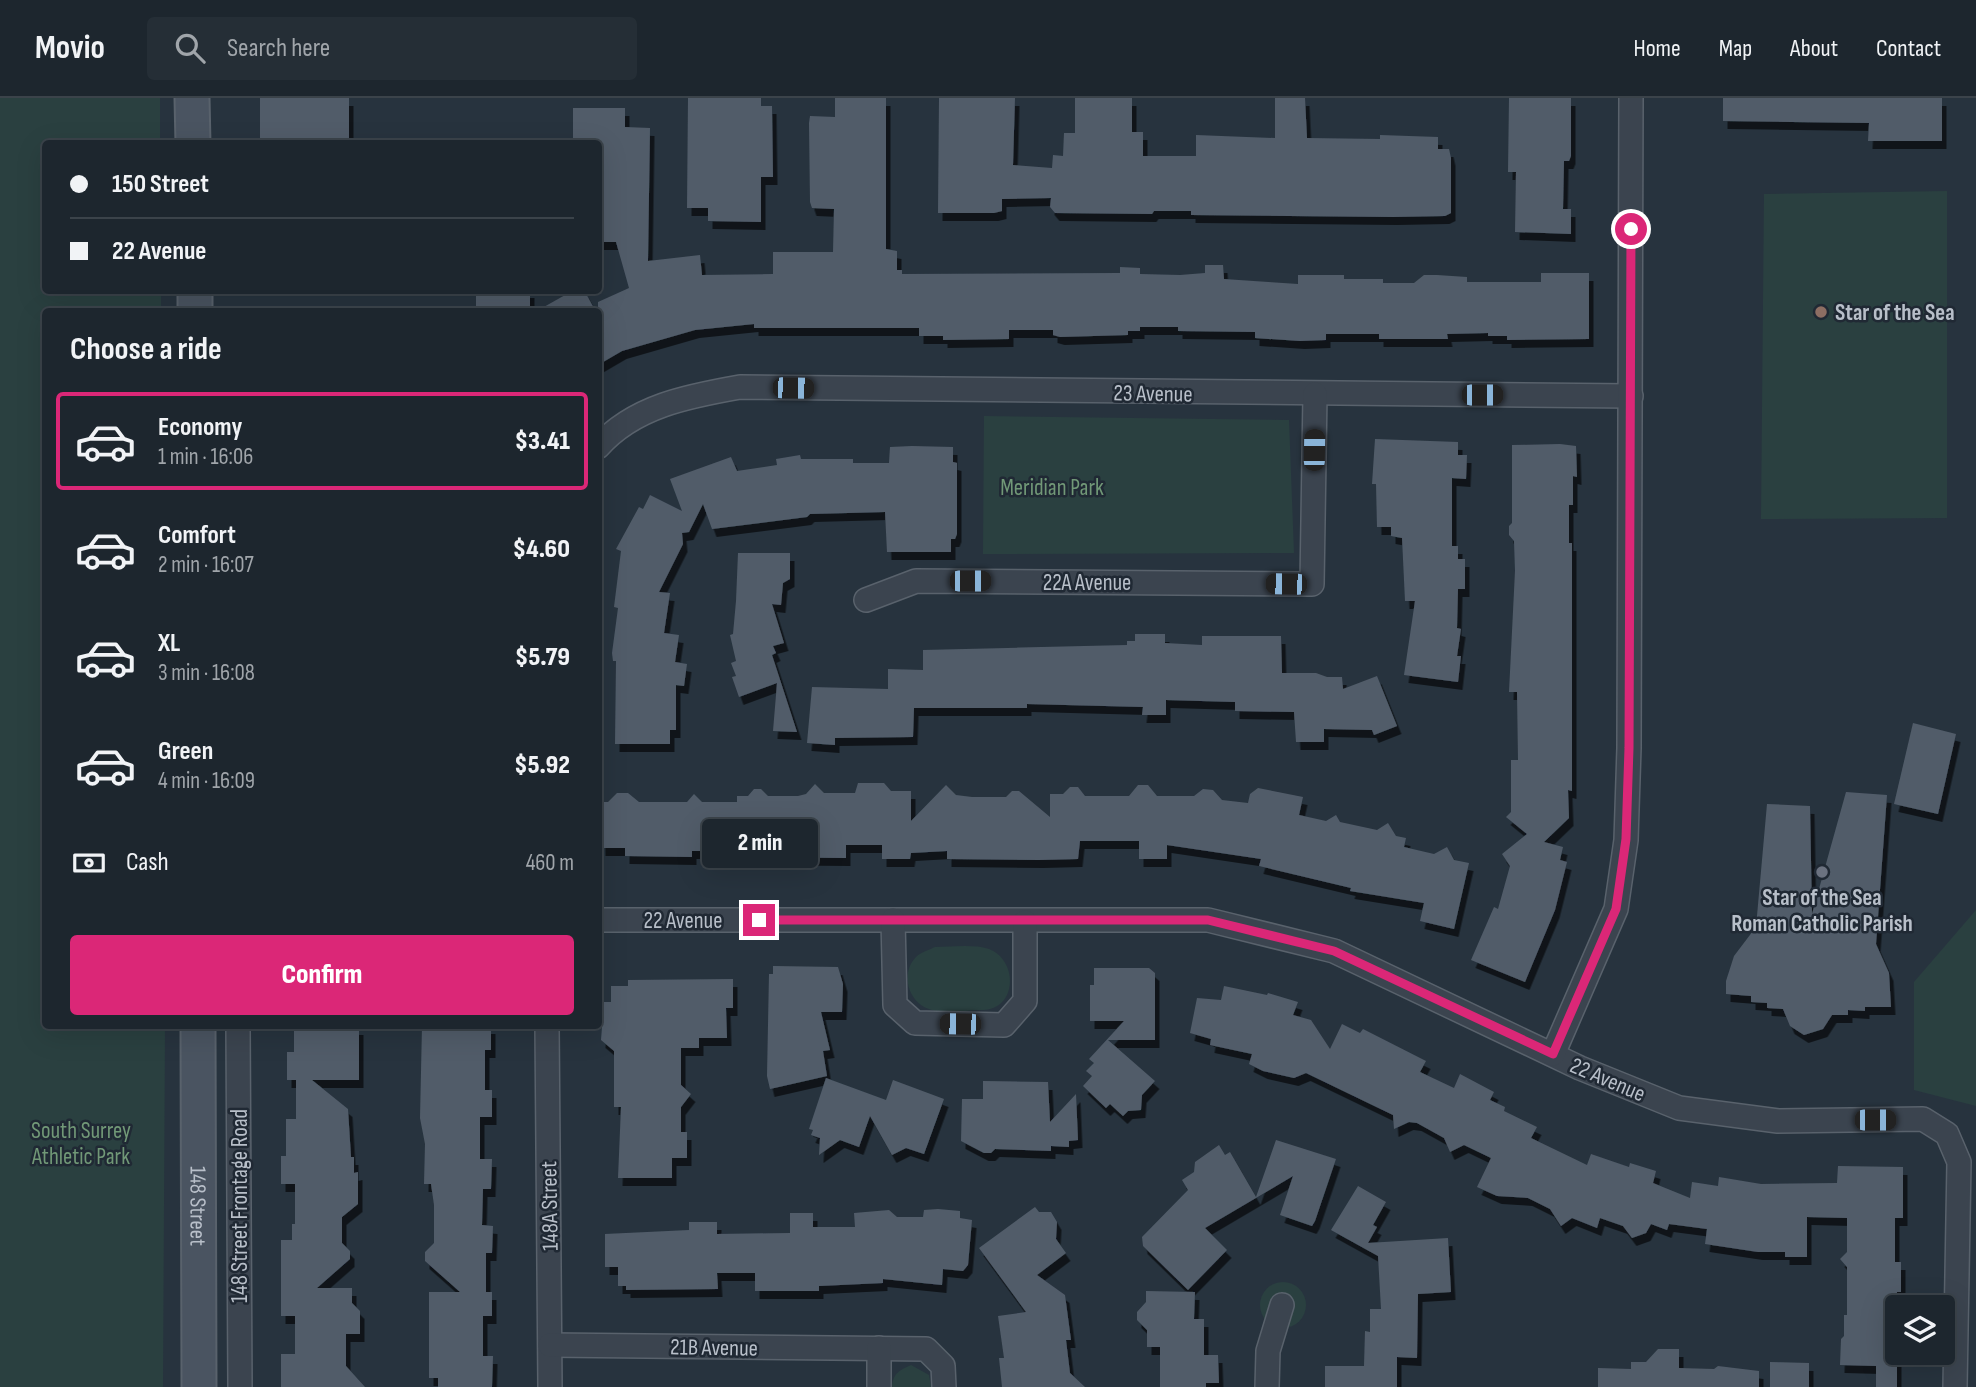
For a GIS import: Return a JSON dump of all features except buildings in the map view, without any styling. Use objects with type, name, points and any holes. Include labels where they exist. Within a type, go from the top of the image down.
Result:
[{"type":"main road","points":[[192,98],[192,140]]},
{"type":"main road","name":"148 Street","points":[[198,1029],[199,1387]]},
{"type":"street","points":[[1553,1054],[1616,909],[1626,839],[1631,98]]},
{"type":"street","name":"23 Avenue","points":[[602,442],[612,431],[676,398],[740,387],[1631,396]]},
{"type":"street","name":"22A Avenue","points":[[866,600],[916,581],[1312,584],[1315,394]]},
{"type":"street","name":"22 Avenue","points":[[602,920],[1208,920],[1334,951],[1553,1054],[1679,1108],[1778,1121],[1923,1119],[1947,1134],[1959,1162],[1955,1387]]},
{"type":"street","points":[[893,920],[895,1005],[915,1023],[992,1025],[1004,1025],[1025,1000],[1025,922]]},
{"type":"street","name":"148 Street Frontage Road","points":[[238,1029],[240,1387]]},
{"type":"street","name":"148A Street","points":[[547,1029],[550,1387]]},
{"type":"street","points":[[1268,1387],[1268,1351],[1282,1305]]},
{"type":"street","name":"21B Avenue","points":[[550,1345],[926,1349],[943,1366],[944,1387]]},
{"type":"street","points":[[878,1348],[878,1387]]},
{"type":"green space","name":"South Surrey Athletic Park","points":[[0,98],[160,98],[160,140],[42,140],[42,294],[161,294],[161,308],[42,308],[42,1029],[165,1029],[163,1387],[0,1387]]},
{"type":"green space","points":[[1947,191],[1947,518],[1761,519],[1764,194]]},
{"type":"green space","name":"Meridian Park","points":[[984,416],[1289,420],[1294,553],[983,554]]},
{"type":"green space","points":[[1976,910],[1976,1106],[1914,1090],[1914,982]]},
{"type":"green space","points":[[935,947],[976,947],[989,949],[999,955],[1009,973],[1010,983],[1003,1002],[994,1008],[955,1012],[935,1011],[922,1005],[911,994],[908,971],[916,957]]},
{"type":"green space","points":[[1283,1282],[1299,1289],[1306,1305],[1299,1321],[1283,1328],[1267,1321],[1260,1305],[1267,1289]]},
{"type":"green space","points":[[911,1365],[929,1375],[931,1387],[892,1387],[898,1373]]},
{"type":"place","name":"Star of the Sea","points":[[1821,312]]},
{"type":"place","name":"Star of the Sea Roman Catholic Parish","points":[[1822,872]]},
{"type":"route","points":[[759,920],[1208,920],[1334,951],[1553,1054],[1616,909],[1626,839],[1629,748],[1631,229]]}]
